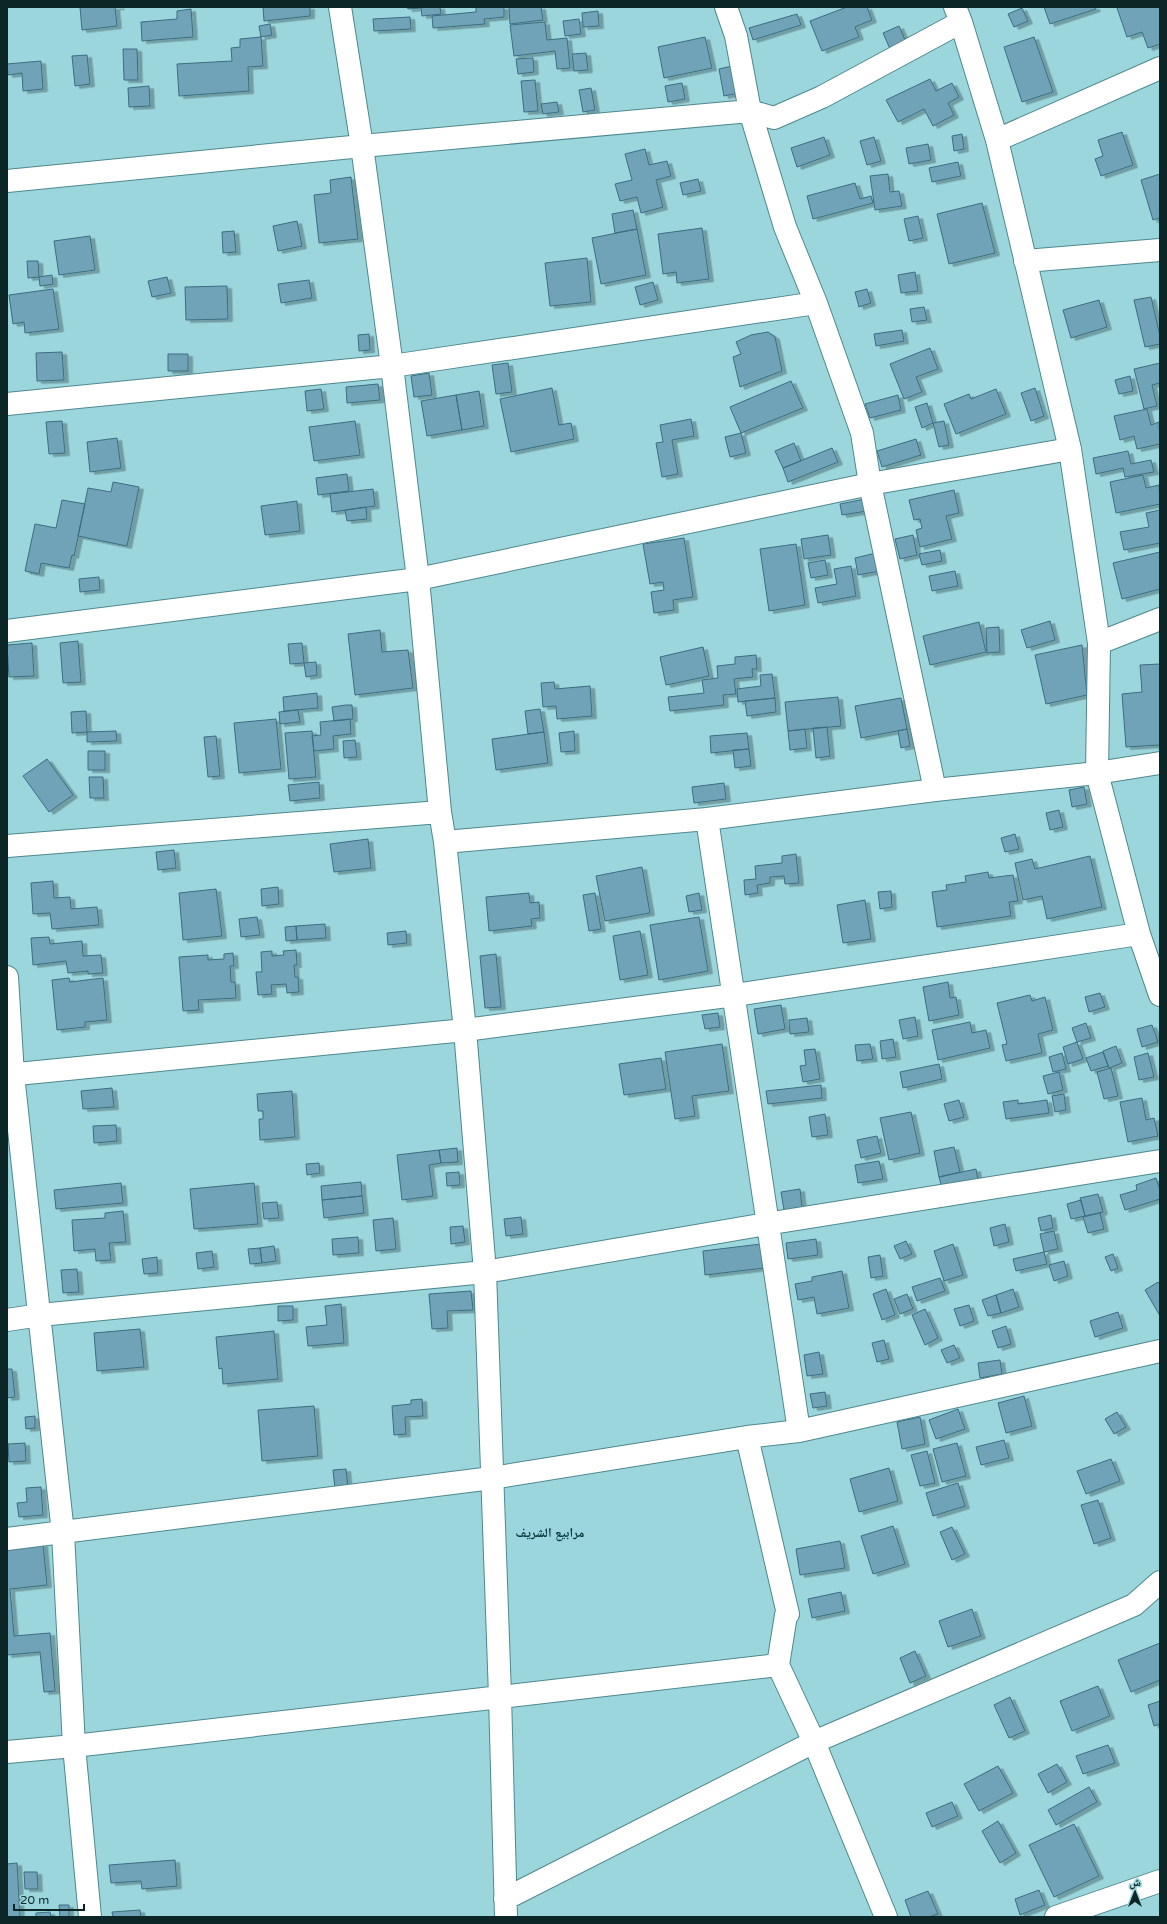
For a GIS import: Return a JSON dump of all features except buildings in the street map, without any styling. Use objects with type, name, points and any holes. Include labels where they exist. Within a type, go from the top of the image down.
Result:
[{"type":"street","points":[[340,7],[362,146],[392,366],[418,579],[440,812],[445,842],[465,1030],[485,1272],[506,1908],[814,1742],[1134,1605],[1160,1582]]},
{"type":"street","points":[[726,7],[736,36],[750,111],[785,227],[816,303],[862,433],[870,484],[934,790]]},
{"type":"street","points":[[7,181],[362,146],[750,111],[774,118],[822,97],[958,15],[997,140],[1070,449],[1099,643],[1097,773],[1139,934],[1160,995]]},
{"type":"street","points":[[997,140],[1160,68]]},
{"type":"street","points":[[1025,261],[1160,250]]},
{"type":"street","points":[[7,404],[392,366],[816,303]]},
{"type":"street","points":[[7,631],[418,579],[870,484],[1070,449]]},
{"type":"street","points":[[1099,643],[1160,620]]},
{"type":"street","points":[[445,842],[707,819],[934,790],[1097,773],[1160,763]]},
{"type":"street","points":[[7,846],[440,812]]},
{"type":"street","points":[[707,819],[735,995],[766,1224],[798,1431]]},
{"type":"street","points":[[10,1075],[465,1030],[735,995],[1139,934]]},
{"type":"street","points":[[7,978],[10,1075],[40,1315],[64,1533],[74,1746],[90,1917]]},
{"type":"street","points":[[7,1320],[40,1315],[485,1272],[766,1224],[1160,1161]]},
{"type":"street","points":[[7,1538],[64,1533],[492,1478],[747,1437],[798,1431],[1160,1351]]},
{"type":"street","points":[[747,1437],[788,1614],[786,1615],[778,1665],[814,1742],[886,1917]]},
{"type":"street","points":[[7,1752],[74,1746],[778,1665]]},
{"type":"street","points":[[1056,1917],[1160,1881]]},
{"type":"district","name":"مرابيع الشريف","points":[[550,1533]]}]
